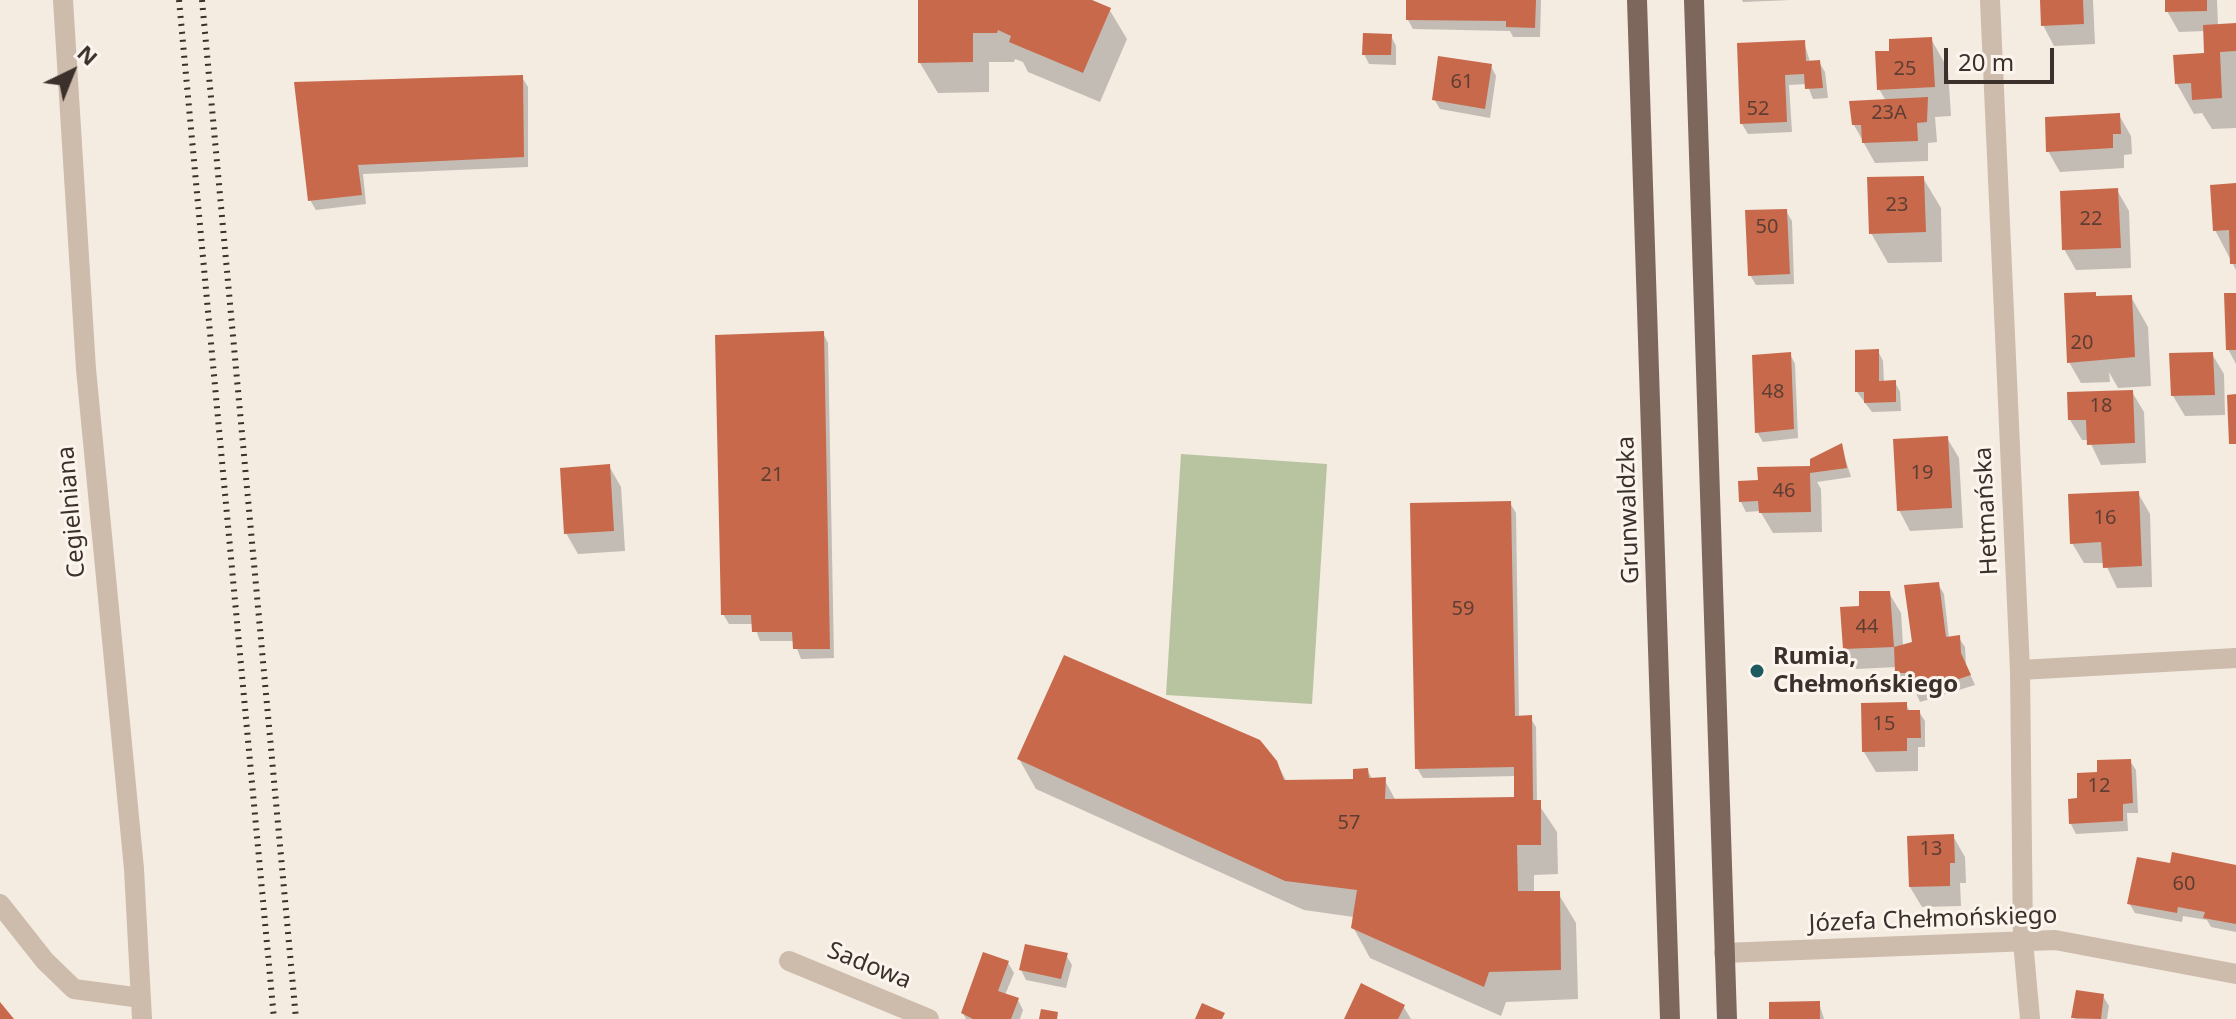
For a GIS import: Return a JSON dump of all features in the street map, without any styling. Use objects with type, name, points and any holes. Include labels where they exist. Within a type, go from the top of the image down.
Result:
[{"type":"main road","name":"Grunwaldzka","points":[[1637,0],[1670,1019]]},
{"type":"main road","points":[[1694,0],[1727,1019]]},
{"type":"street","name":"Cegielniana","points":[[63,0],[86,369],[134,869],[142,1019]]},
{"type":"street","name":"Hetmańska","points":[[1990,0],[2020,670],[2023,941],[2030,1019]]},
{"type":"street","points":[[2020,670],[2236,658]]},
{"type":"street","points":[[0,904],[45,961],[74,989],[141,998]]},
{"type":"street","name":"Józefa Chełmońskiego","points":[[1724,953],[2055,940],[2236,974]]},
{"type":"street","name":"Sadowa","points":[[789,961],[929,1019]]},
{"type":"green space","points":[[1181,454],[1327,464],[1312,704],[1166,695]]},
{"type":"building","points":[[918,0],[1092,0],[1111,8],[1083,73],[1009,42],[1011,36],[998,30],[997,33],[973,33],[973,62],[918,63]]},
{"type":"building","points":[[1406,0],[1536,0],[1535,28],[1506,27],[1506,21],[1406,20]]},
{"type":"building","points":[[2040,0],[2083,0],[2084,24],[2041,26]]},
{"type":"building","points":[[2165,0],[2207,0],[2207,11],[2165,12]]},
{"type":"building","points":[[2236,23],[2236,51],[2220,52],[2222,98],[2192,100],[2191,83],[2175,84],[2173,55],[2204,53],[2203,25]]},
{"type":"building","points":[[1363,33],[1392,34],[1391,55],[1362,55]]},
{"type":"building","points":[[1932,37],[1935,87],[1877,90],[1875,51],[1889,51],[1889,39]]},
{"type":"building","points":[[1805,40],[1806,61],[1820,60],[1823,88],[1805,89],[1804,74],[1785,75],[1787,122],[1740,124],[1737,43]]},
{"type":"building","points":[[1438,56],[1492,64],[1485,109],[1432,100]]},
{"type":"building","points":[[523,75],[524,157],[358,165],[362,195],[308,201],[294,82]]},
{"type":"building","points":[[1928,97],[1927,122],[1917,123],[1918,141],[1862,143],[1861,125],[1852,125],[1849,101]]},
{"type":"building","points":[[2120,113],[2121,134],[2113,134],[2113,148],[2046,152],[2045,117]]},
{"type":"building","points":[[1924,176],[1926,232],[1869,234],[1867,177]]},
{"type":"building","points":[[2236,183],[2236,264],[2230,264],[2229,230],[2213,231],[2210,185]]},
{"type":"building","points":[[2118,188],[2121,248],[2062,250],[2060,191]]},
{"type":"building","points":[[1787,209],[1790,274],[1748,276],[1745,210]]},
{"type":"building","points":[[2096,292],[2096,296],[2132,295],[2135,357],[2067,363],[2064,293]]},
{"type":"building","points":[[2224,293],[2236,293],[2236,350],[2226,350]]},
{"type":"building","points":[[824,331],[830,649],[793,649],[792,632],[752,632],[751,615],[721,615],[715,335]]},
{"type":"building","points":[[1879,349],[1879,381],[1896,380],[1896,402],[1864,403],[1864,392],[1855,392],[1855,350]]},
{"type":"building","points":[[1791,352],[1794,429],[1755,433],[1752,355]]},
{"type":"building","points":[[2213,352],[2215,395],[2171,396],[2169,353]]},
{"type":"building","points":[[2133,390],[2135,443],[2087,445],[2086,420],[2068,420],[2067,392]]},
{"type":"building","points":[[2236,394],[2236,444],[2229,444],[2227,395]]},
{"type":"building","points":[[1948,436],[1952,508],[1897,511],[1893,439]]},
{"type":"building","points":[[1842,443],[1847,468],[1810,473],[1811,512],[1759,513],[1758,501],[1739,502],[1738,481],[1758,480],[1757,467],[1810,466],[1810,459]]},
{"type":"building","points":[[610,464],[614,531],[564,534],[560,468]]},
{"type":"building","points":[[2139,491],[2142,566],[2103,568],[2101,542],[2070,544],[2068,494]]},
{"type":"building","points":[[1511,501],[1515,716],[1532,715],[1533,800],[1541,800],[1541,845],[1517,845],[1518,891],[1560,891],[1561,970],[1489,972],[1484,987],[1351,928],[1357,890],[1285,881],[1017,759],[1064,655],[1260,740],[1277,761],[1284,780],[1353,779],[1353,769],[1368,768],[1369,778],[1386,777],[1385,799],[1514,797],[1514,767],[1415,769],[1410,503]]},
{"type":"building","points":[[1939,582],[1946,637],[1960,635],[1961,653],[1971,675],[1912,694],[1906,673],[1895,673],[1894,647],[1912,642],[1904,585]]},
{"type":"building","points":[[1859,591],[1890,591],[1894,647],[1843,649],[1840,607],[1859,606]]},
{"type":"building","points":[[1907,702],[1907,710],[1920,710],[1921,738],[1907,738],[1907,751],[1862,752],[1861,703]]},
{"type":"building","points":[[2131,759],[2133,803],[2123,804],[2123,821],[2069,824],[2068,799],[2077,798],[2077,773],[2097,772],[2097,760]]},
{"type":"building","points":[[1954,834],[1955,863],[1950,863],[1950,886],[1909,887],[1907,836]]},
{"type":"building","points":[[2172,852],[2236,865],[2236,924],[2203,918],[2205,912],[2178,907],[2177,913],[2127,904],[2137,857],[2170,863]]},
{"type":"building","points":[[1025,944],[1068,953],[1061,979],[1019,970]]},
{"type":"building","points":[[983,952],[1009,961],[998,991],[1019,998],[1011,1019],[973,1019],[961,1013]]},
{"type":"building","points":[[1361,983],[1405,1005],[1398,1019],[1344,1019]]},
{"type":"building","points":[[2076,990],[2104,994],[2101,1019],[2071,1018]]},
{"type":"building","points":[[1820,1001],[1820,1019],[1769,1019],[1769,1002]]},
{"type":"building","points":[[0,1002],[14,1019],[0,1019]]},
{"type":"building","points":[[1202,1003],[1225,1013],[1222,1019],[1195,1019]]},
{"type":"building","points":[[1041,1009],[1058,1012],[1057,1019],[1039,1019]]},
{"type":"railway","points":[[179,0],[274,1019]]},
{"type":"railway","points":[[202,0],[296,1019]]},
{"type":"place","name":"Rumia, Chełmońskiego","points":[[1757,671]]}]
